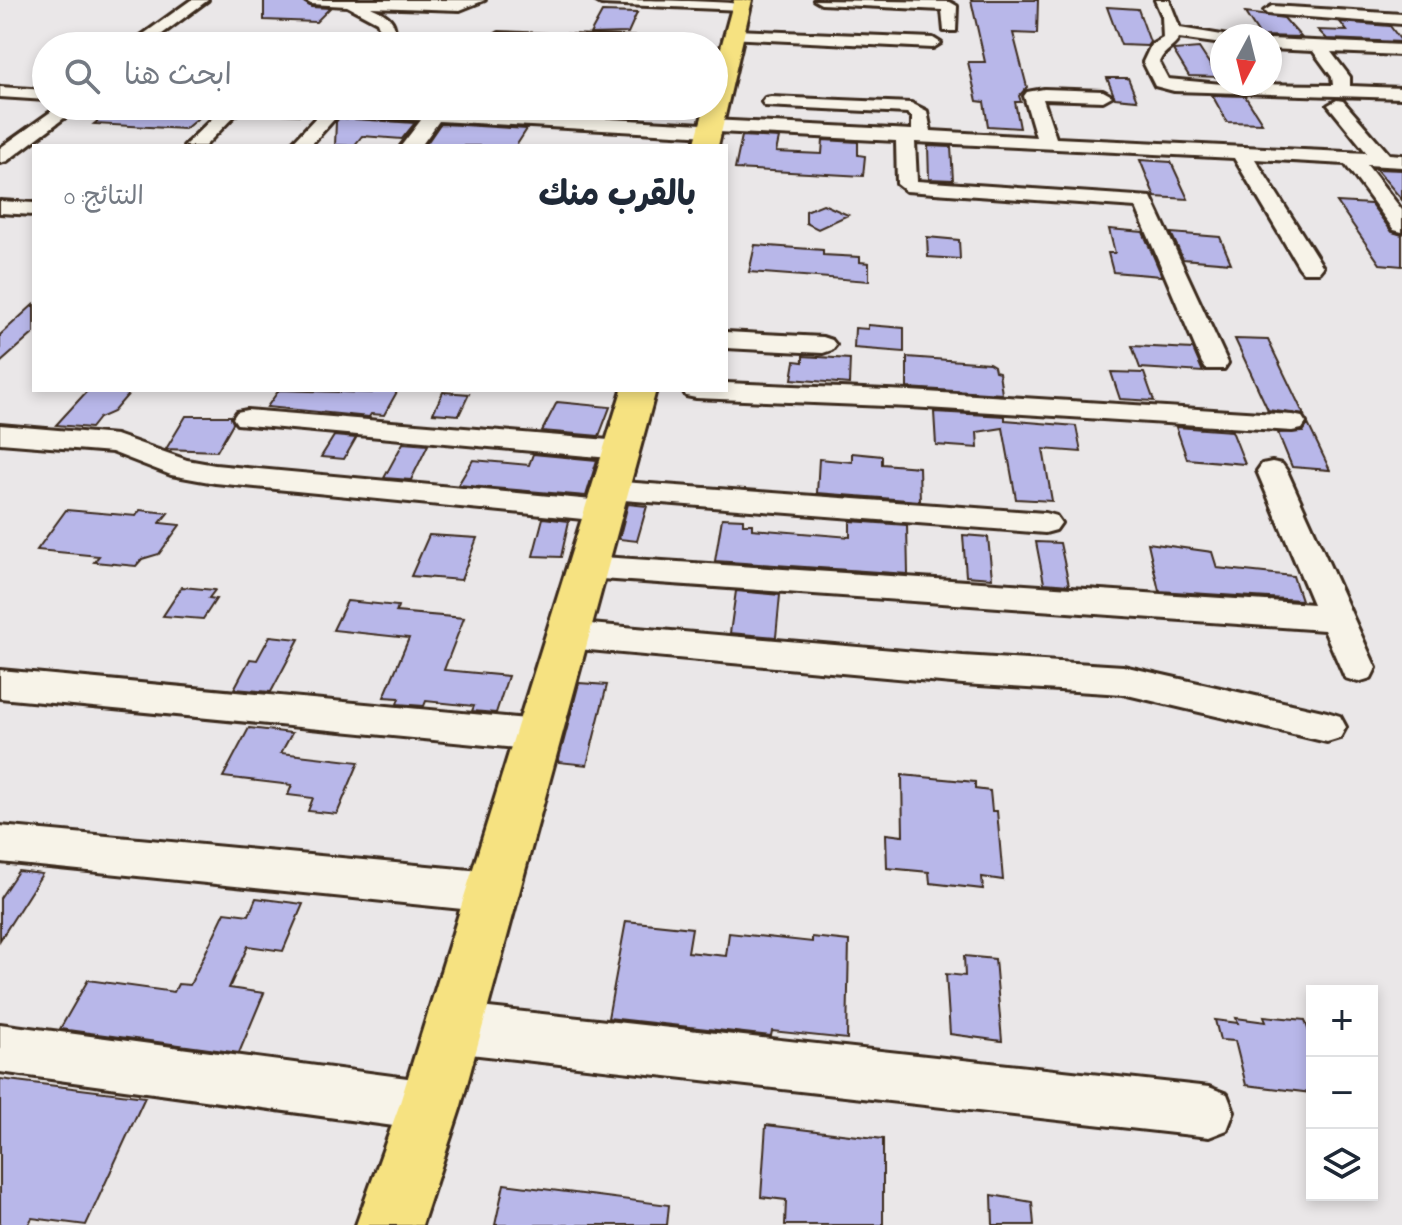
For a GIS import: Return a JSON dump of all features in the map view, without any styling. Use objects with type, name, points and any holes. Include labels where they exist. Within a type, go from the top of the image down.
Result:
[{"type":"main road","points":[[728,38],[743,3]]},
{"type":"main road","points":[[389,1225],[430,1106],[638,392]]},
{"type":"street","points":[[155,32],[201,0]]},
{"type":"street","points":[[311,0],[469,5],[478,0]]},
{"type":"street","points":[[601,0],[743,3]]},
{"type":"street","points":[[821,0],[944,2],[951,7],[950,28]]},
{"type":"street","points":[[1162,0],[1173,32],[1170,41],[1157,48],[1151,62],[1161,82],[1192,88],[1336,98],[1402,93]]},
{"type":"street","points":[[351,1],[384,19],[387,32]]},
{"type":"street","points":[[392,32],[419,4]]},
{"type":"street","points":[[1272,11],[1402,19]]},
{"type":"street","points":[[1173,32],[1210,37]]},
{"type":"street","points":[[728,43],[870,48],[933,43]]},
{"type":"street","points":[[1282,44],[1402,50]]},
{"type":"street","points":[[1318,46],[1342,80],[1343,88],[1336,98]]},
{"type":"street","points":[[0,92],[32,94]]},
{"type":"street","points":[[1048,143],[1033,96],[1103,96]]},
{"type":"street","points":[[1336,98],[1393,160]]},
{"type":"street","points":[[771,102],[911,108],[921,115],[914,136],[907,184],[913,187],[1144,201],[1215,363]]},
{"type":"street","points":[[0,157],[52,120]]},
{"type":"street","points":[[196,144],[221,120]]},
{"type":"street","points":[[300,144],[316,120]]},
{"type":"street","points":[[413,144],[434,120]]},
{"type":"street","points":[[575,120],[709,134],[914,136],[1393,160]]},
{"type":"street","points":[[582,144],[592,124]]},
{"type":"street","points":[[1241,153],[1311,267]]},
{"type":"street","points":[[1351,158],[1402,225]]},
{"type":"street","points":[[0,207],[32,209]]},
{"type":"street","points":[[728,340],[823,345]]},
{"type":"street","points":[[728,391],[926,400],[1292,423]]},
{"type":"street","points":[[247,418],[611,484]]},
{"type":"street","points":[[0,434],[116,444],[181,468],[215,474],[611,484],[1045,523]]},
{"type":"street","points":[[0,458],[42,437]]},
{"type":"street","points":[[1272,471],[1358,668]]},
{"type":"street","points":[[587,567],[1336,618]]},
{"type":"street","points":[[567,635],[963,670],[1123,680],[1327,727]]},
{"type":"street","points":[[0,684],[538,735]]},
{"type":"street","points":[[0,844],[492,892]]},
{"type":"street","points":[[452,1028],[1209,1112]]},
{"type":"street","points":[[0,1048],[430,1106]]},
{"type":"building","points":[[264,0],[301,0],[311,7],[330,8],[316,22],[264,20]]},
{"type":"building","points":[[971,0],[1038,0],[1037,34],[1013,33],[1027,87],[1019,96],[1021,102],[1015,102],[1020,128],[988,126],[984,102],[977,101],[968,62],[985,62]]},
{"type":"building","points":[[1107,7],[1138,9],[1150,42],[1147,46],[1121,45]]},
{"type":"building","points":[[602,12],[637,13],[628,32],[591,32]]},
{"type":"building","points":[[1245,13],[1284,18],[1301,37],[1282,37],[1282,24],[1252,24]]},
{"type":"building","points":[[1340,22],[1390,26],[1402,42],[1327,39],[1318,30],[1347,31]]},
{"type":"building","points":[[1199,48],[1210,65],[1210,77],[1189,76],[1173,50]]},
{"type":"building","points":[[1107,78],[1128,78],[1137,100],[1115,98]]},
{"type":"building","points":[[1213,96],[1245,96],[1262,123],[1227,122]]},
{"type":"building","points":[[99,120],[196,120],[185,129],[94,124]]},
{"type":"building","points":[[369,120],[415,123],[402,139],[362,136],[356,144],[335,144],[336,122]]},
{"type":"building","points":[[440,124],[527,129],[517,144],[426,144]]},
{"type":"building","points":[[742,136],[779,138],[776,152],[822,154],[823,140],[858,142],[858,155],[865,156],[863,176],[735,169]]},
{"type":"building","points":[[928,146],[951,147],[953,180],[929,179]]},
{"type":"building","points":[[1140,160],[1171,162],[1188,199],[1155,197]]},
{"type":"building","points":[[1376,169],[1402,170],[1402,200]]},
{"type":"building","points":[[1337,202],[1371,204],[1392,232],[1402,235],[1402,266],[1380,264]]},
{"type":"building","points":[[823,204],[848,215],[818,229],[806,223],[806,211]]},
{"type":"building","points":[[1109,229],[1143,232],[1162,276],[1113,272],[1108,253],[1115,253]]},
{"type":"building","points":[[1171,233],[1220,237],[1231,263],[1183,259]]},
{"type":"building","points":[[927,237],[959,240],[960,259],[928,257]]},
{"type":"building","points":[[755,245],[823,250],[823,255],[860,257],[860,262],[869,263],[869,281],[749,272]]},
{"type":"building","points":[[32,306],[32,335],[0,363],[0,335]]},
{"type":"building","points":[[868,325],[904,328],[904,352],[854,348],[855,328],[868,329]]},
{"type":"building","points":[[1235,339],[1268,340],[1304,415],[1268,410]]},
{"type":"building","points":[[1132,346],[1193,349],[1203,372],[1140,368]]},
{"type":"building","points":[[803,356],[850,359],[849,384],[792,379],[795,361],[803,362]]},
{"type":"building","points":[[907,357],[989,363],[999,372],[1002,394],[907,388]]},
{"type":"building","points":[[1111,372],[1144,373],[1154,401],[1120,399]]},
{"type":"building","points":[[86,392],[130,392],[113,412],[99,418],[91,428],[56,425]]},
{"type":"building","points":[[278,392],[397,392],[384,415],[371,414],[369,417],[267,407]]},
{"type":"building","points":[[443,392],[469,394],[459,415],[433,413]]},
{"type":"building","points":[[557,402],[610,407],[599,436],[542,431]]},
{"type":"building","points":[[934,412],[1005,416],[1005,420],[1076,426],[1081,452],[1043,449],[1052,501],[1016,499],[1003,428],[977,432],[978,448],[936,445]]},
{"type":"building","points":[[186,416],[231,416],[233,423],[217,451],[166,449]]},
{"type":"building","points":[[1308,424],[1330,470],[1292,467],[1278,433],[1303,432]]},
{"type":"building","points":[[1176,427],[1232,431],[1245,464],[1187,459]]},
{"type":"building","points":[[334,436],[356,438],[344,459],[321,457]]},
{"type":"building","points":[[403,443],[428,445],[411,480],[384,478]]},
{"type":"building","points":[[852,453],[882,456],[882,464],[919,467],[920,501],[817,493],[819,459],[852,462]]},
{"type":"building","points":[[533,454],[597,460],[586,496],[458,485],[473,460],[529,465]]},
{"type":"building","points":[[628,504],[647,506],[637,541],[619,539]]},
{"type":"building","points":[[66,510],[136,516],[140,510],[168,513],[160,523],[180,525],[159,554],[142,559],[136,566],[94,562],[99,556],[37,550]]},
{"type":"building","points":[[543,518],[569,521],[561,557],[533,556]]},
{"type":"building","points":[[722,518],[743,519],[743,524],[752,524],[752,529],[850,537],[850,521],[907,525],[908,574],[715,561]]},
{"type":"building","points":[[429,535],[477,538],[461,580],[411,576]]},
{"type":"building","points":[[963,535],[988,537],[992,578],[966,576]]},
{"type":"building","points":[[1036,542],[1060,543],[1069,585],[1044,583]]},
{"type":"building","points":[[1148,543],[1212,552],[1217,568],[1293,576],[1301,600],[1159,591]]},
{"type":"building","points":[[182,587],[215,590],[209,598],[216,599],[203,619],[163,616]]},
{"type":"building","points":[[736,591],[780,595],[776,637],[730,633]]},
{"type":"building","points":[[347,601],[398,606],[396,612],[464,618],[444,670],[508,676],[496,713],[472,711],[474,706],[426,701],[424,706],[397,704],[399,698],[384,697],[409,638],[333,630]]},
{"type":"building","points":[[270,636],[299,639],[271,692],[234,689],[250,659],[257,660]]},
{"type":"building","points":[[579,683],[607,685],[587,765],[558,762]]},
{"type":"building","points":[[249,728],[292,733],[281,753],[359,762],[337,814],[308,811],[313,798],[288,795],[292,785],[223,777]]},
{"type":"building","points":[[902,775],[975,782],[975,789],[990,791],[992,811],[997,811],[1003,880],[982,877],[983,889],[930,883],[929,872],[887,868],[886,834],[903,836]]},
{"type":"building","points":[[18,871],[42,874],[0,940],[0,898]]},
{"type":"building","points":[[256,898],[303,904],[283,951],[248,946],[229,988],[264,993],[239,1053],[60,1029],[88,980],[174,992],[178,984],[190,985],[225,912],[249,915]]},
{"type":"building","points":[[626,921],[692,928],[688,952],[726,956],[729,933],[812,942],[812,937],[849,941],[847,1039],[772,1031],[771,1036],[608,1018]]},
{"type":"building","points":[[964,956],[995,959],[1002,1041],[950,1034],[946,974],[965,976]]},
{"type":"building","points":[[1264,1016],[1305,1020],[1306,1092],[1246,1085],[1235,1041],[1220,1040],[1215,1020],[1238,1023],[1236,1018],[1266,1022]]},
{"type":"building","points":[[0,1079],[145,1097],[86,1225],[32,1218],[28,1225],[0,1225]]},
{"type":"building","points":[[766,1125],[883,1139],[883,1225],[785,1225],[786,1200],[761,1197]]},
{"type":"building","points":[[504,1184],[669,1205],[667,1225],[495,1225]]},
{"type":"building","points":[[992,1195],[1032,1202],[1034,1225],[993,1225]]}]
